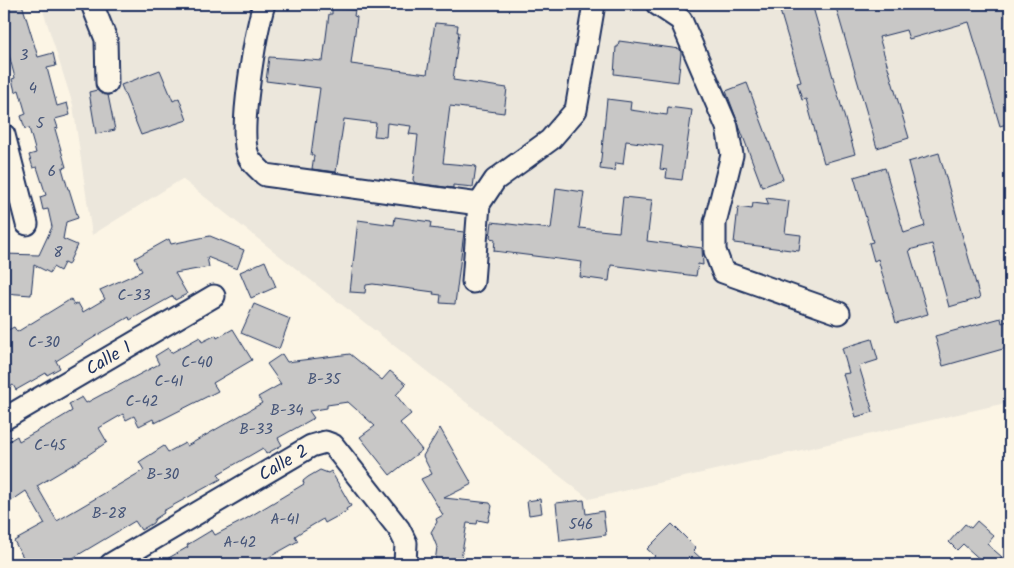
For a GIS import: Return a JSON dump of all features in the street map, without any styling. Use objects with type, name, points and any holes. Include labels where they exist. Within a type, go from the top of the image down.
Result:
[{"type":"street","points":[[92,4],[106,39],[107,83]]},
{"type":"street","points":[[264,4],[259,22],[243,132],[248,156],[265,175],[479,204]]},
{"type":"street","points":[[473,282],[479,204],[495,180],[550,140],[576,110],[594,4]]},
{"type":"street","points":[[657,4],[681,20],[727,127],[732,155],[714,223],[715,251],[723,272],[839,313]]},
{"type":"street","points":[[4,135],[27,224]]},
{"type":"street","name":"Calle 1","points":[[4,419],[214,296]]},
{"type":"street","name":"Calle 2","points":[[111,564],[311,446],[325,442],[333,445],[399,528],[406,544],[405,564]]},
{"type":"shaded area","points":[[41,4],[1010,4],[1010,402],[589,499],[182,179],[92,235],[73,105]]},
{"type":"building","points":[[4,4],[22,4],[38,57],[53,53],[56,66],[47,68],[57,106],[67,103],[70,115],[55,119],[58,128],[55,129],[66,167],[62,168],[78,218],[66,222],[63,239],[77,245],[68,265],[64,263],[60,271],[53,267],[50,273],[34,265],[31,295],[4,293],[4,254],[39,255],[52,227],[48,209],[43,210],[40,197],[46,195],[37,167],[33,168],[29,155],[36,153],[29,128],[25,129],[21,116],[26,114],[19,90],[15,92],[12,79],[15,78],[8,51],[4,52]]},
{"type":"building","points":[[778,4],[812,4],[855,154],[824,163],[806,99],[802,100],[797,83],[801,82]]},
{"type":"building","points":[[835,4],[1010,4],[1010,123],[1000,126],[969,22],[909,39],[906,30],[879,37],[909,138],[877,148]]},
{"type":"building","points":[[332,8],[355,10],[354,16],[357,17],[351,64],[427,74],[435,23],[458,25],[457,32],[459,32],[453,80],[507,88],[504,113],[450,106],[443,163],[476,166],[473,187],[453,185],[453,188],[415,183],[413,180],[418,135],[409,134],[411,126],[387,123],[386,137],[374,136],[376,123],[344,119],[336,172],[312,169],[314,155],[311,155],[320,88],[266,81],[269,57],[323,61],[329,14],[332,14]]},
{"type":"building","points":[[619,41],[680,49],[678,82],[614,74],[616,47],[618,47]]},
{"type":"building","points":[[160,70],[173,101],[179,98],[187,120],[141,135],[121,85]]},
{"type":"building","points":[[747,83],[783,179],[762,187],[726,91]]},
{"type":"building","points":[[97,90],[108,95],[115,130],[96,134],[89,92]]},
{"type":"building","points":[[607,99],[631,102],[630,110],[667,115],[668,107],[692,110],[682,180],[666,178],[667,170],[660,169],[663,146],[626,141],[623,164],[616,163],[615,171],[600,169]]},
{"type":"building","points":[[939,153],[980,298],[949,307],[932,244],[909,250],[928,314],[896,323],[878,259],[874,261],[869,243],[873,242],[854,177],[885,168],[904,233],[925,226],[908,162]]},
{"type":"building","points":[[556,188],[584,192],[579,228],[619,232],[623,197],[652,200],[647,241],[702,248],[703,265],[698,264],[696,276],[611,265],[609,281],[580,277],[582,262],[494,251],[495,239],[490,238],[492,222],[551,229]]},
{"type":"building","points":[[766,198],[789,201],[785,233],[801,235],[799,251],[734,243],[738,207],[752,209],[753,203],[769,205]]},
{"type":"building","points":[[395,217],[431,222],[430,228],[464,232],[455,304],[440,303],[441,295],[433,294],[434,292],[373,284],[366,285],[365,293],[350,292],[358,220],[394,225]]},
{"type":"building","points":[[210,236],[244,250],[237,269],[207,257],[209,267],[175,273],[187,294],[175,300],[173,296],[130,320],[129,317],[101,333],[56,361],[60,368],[47,375],[46,373],[16,390],[13,385],[4,390],[4,332],[14,327],[17,332],[71,299],[74,305],[78,303],[83,312],[105,299],[100,290],[142,271],[135,258],[169,239],[171,244]]},
{"type":"building","points":[[265,261],[276,287],[251,298],[240,272]]},
{"type":"building","points":[[254,304],[290,319],[279,349],[241,333]]},
{"type":"building","points":[[1001,318],[1002,323],[1010,320],[1010,347],[943,366],[935,336]]},
{"type":"building","points":[[233,329],[252,360],[213,383],[218,391],[155,423],[153,419],[139,426],[134,416],[126,420],[123,414],[99,428],[107,442],[37,486],[57,521],[144,470],[139,462],[164,446],[168,452],[185,443],[187,446],[262,403],[258,397],[281,384],[267,364],[282,354],[287,362],[350,354],[382,380],[390,371],[406,384],[396,395],[411,414],[400,423],[422,450],[390,475],[360,437],[375,426],[348,402],[327,405],[327,408],[309,411],[314,418],[278,438],[282,445],[266,454],[263,448],[218,474],[221,479],[163,511],[164,513],[155,519],[153,523],[141,530],[135,521],[63,564],[27,564],[14,541],[45,524],[26,491],[4,506],[4,444],[17,436],[19,441],[72,411],[69,404],[82,397],[86,403],[159,364],[155,356],[168,348],[171,353],[200,337],[202,342],[216,335],[217,338]]},
{"type":"building","points":[[872,339],[878,360],[859,366],[873,412],[856,417],[843,374],[849,373],[842,348]]},
{"type":"building","points":[[440,428],[472,484],[444,498],[490,503],[492,506],[488,522],[478,520],[477,524],[467,523],[460,564],[435,562],[437,547],[431,532],[437,522],[436,519],[443,515],[421,479],[432,474],[423,456]]},
{"type":"building","points":[[320,470],[328,473],[331,471],[351,506],[346,509],[347,511],[325,523],[323,519],[295,536],[298,541],[266,559],[270,564],[158,564],[188,547],[187,545],[212,530],[215,535],[244,520],[304,484],[303,481]]},
{"type":"building","points":[[540,499],[542,513],[529,515],[527,501]]},
{"type":"building","points":[[584,500],[586,514],[603,511],[606,535],[560,541],[556,503]]},
{"type":"building","points":[[977,521],[994,536],[987,544],[1002,557],[995,564],[985,564],[963,544],[957,550],[949,542],[965,524],[971,528]]},
{"type":"building","points":[[672,524],[696,548],[693,551],[707,564],[648,564],[655,556],[647,549]]}]
